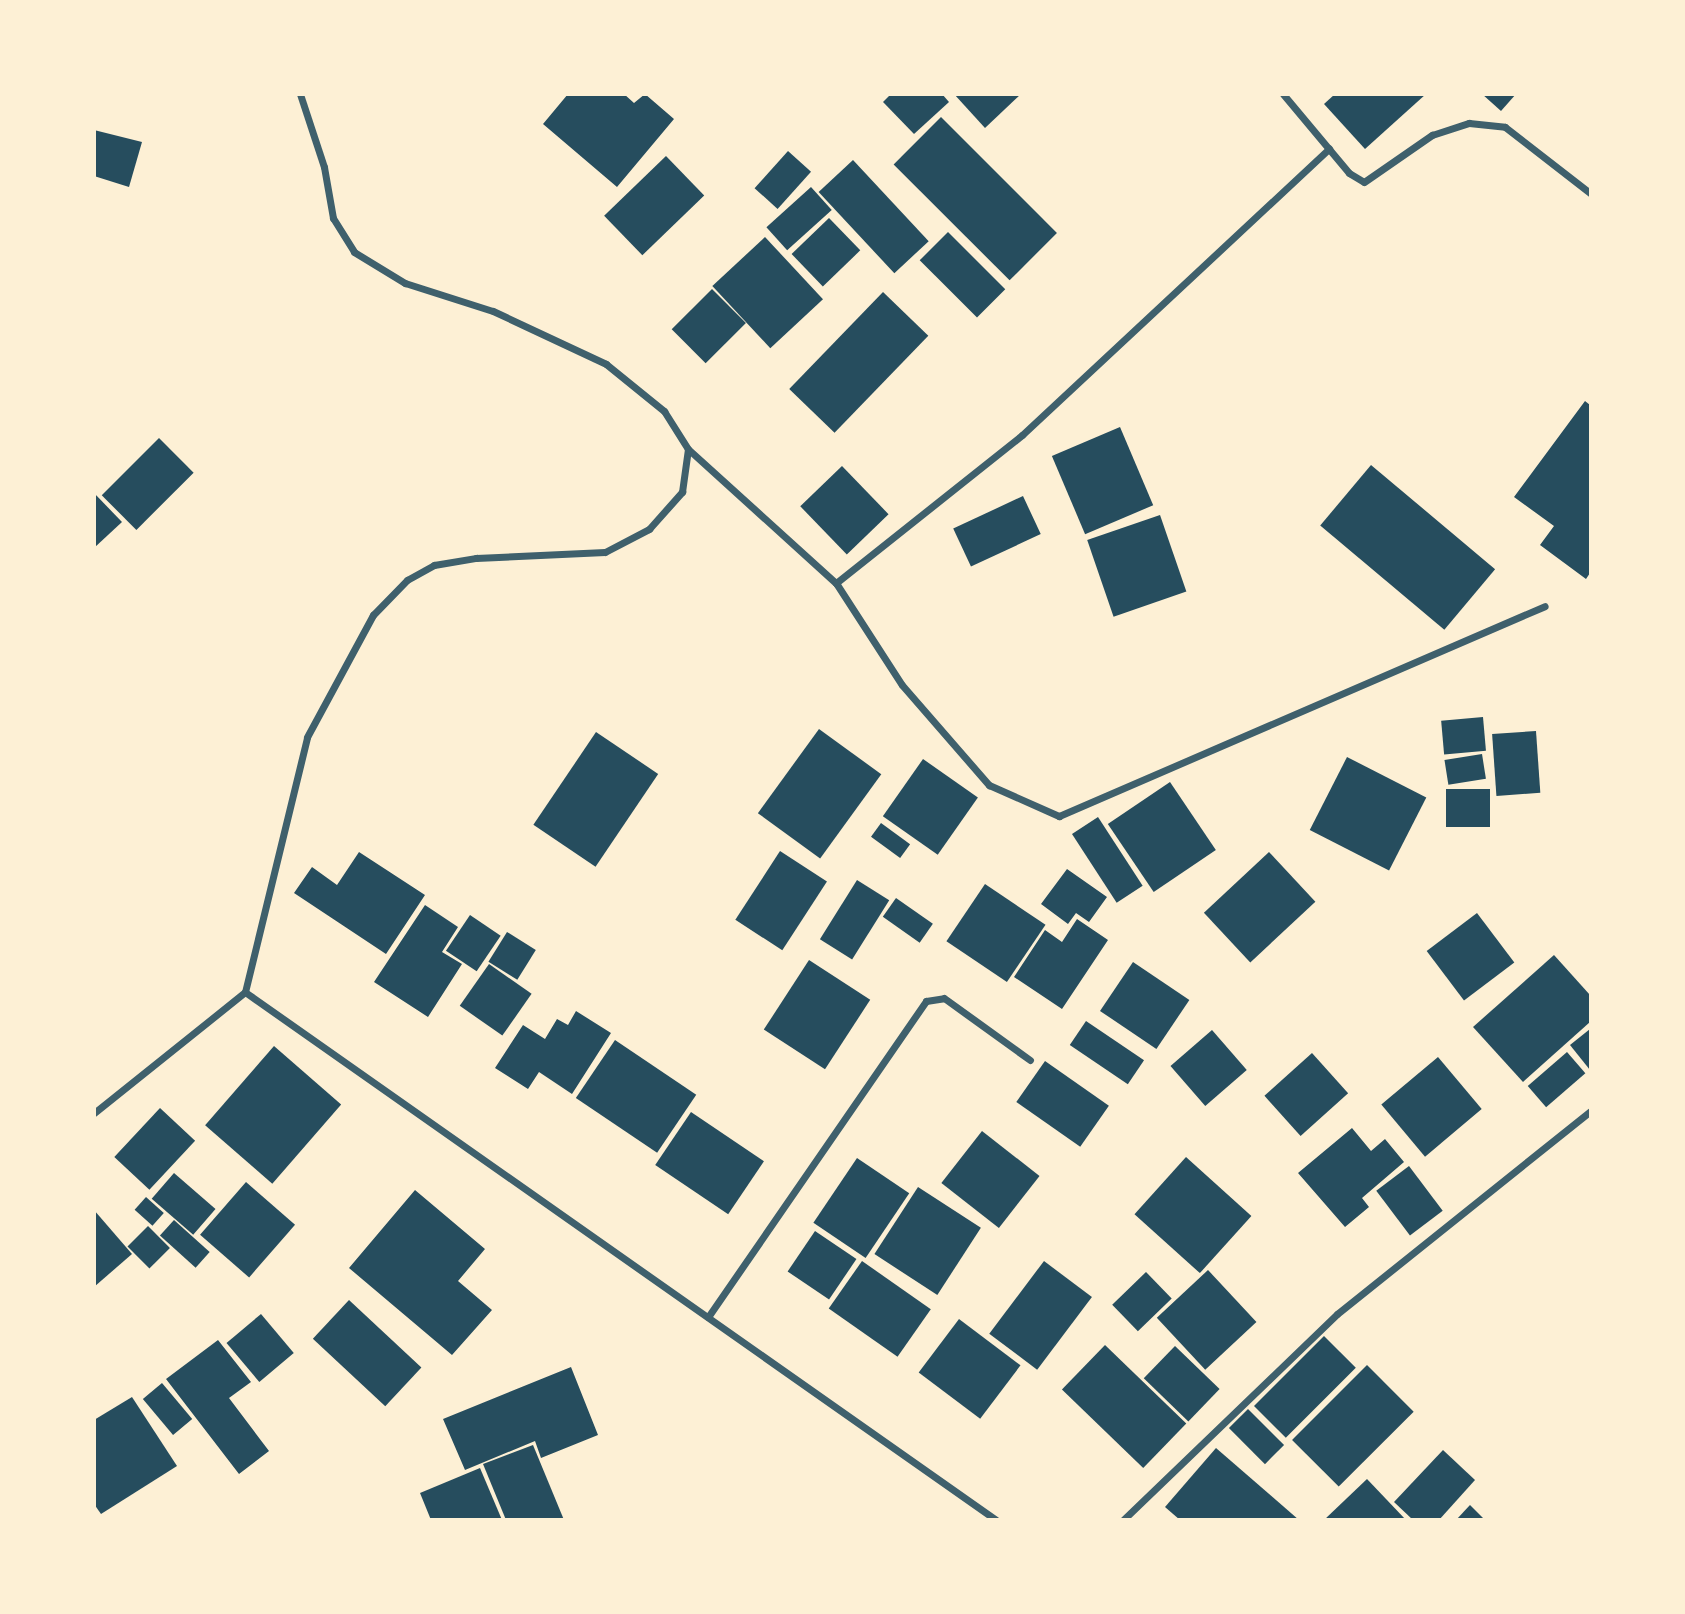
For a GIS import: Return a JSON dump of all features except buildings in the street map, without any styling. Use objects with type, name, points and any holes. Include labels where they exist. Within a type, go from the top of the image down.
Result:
[{"type":"street","points":[[300,94],[324,167],[333,218],[354,252],[405,283],[494,311],[606,364],[664,411],[688,449],[836,583],[902,685],[989,785],[1059,816],[1545,606]]},
{"type":"street","points":[[1283,94],[1329,149],[1363,182],[1432,135],[1469,122],[1504,127],[1591,193]]},
{"type":"street","points":[[836,583],[1022,435],[1329,149]]},
{"type":"street","points":[[94,1112],[245,992],[307,737],[373,615],[407,580],[434,565],[476,558],[605,552],[649,529],[682,492],[688,449]]},
{"type":"street","points":[[245,992],[996,1520]]},
{"type":"street","points":[[708,1317],[926,1001],[944,998],[1030,1060]]},
{"type":"street","points":[[1123,1520],[1337,1314],[1591,1111]]}]
